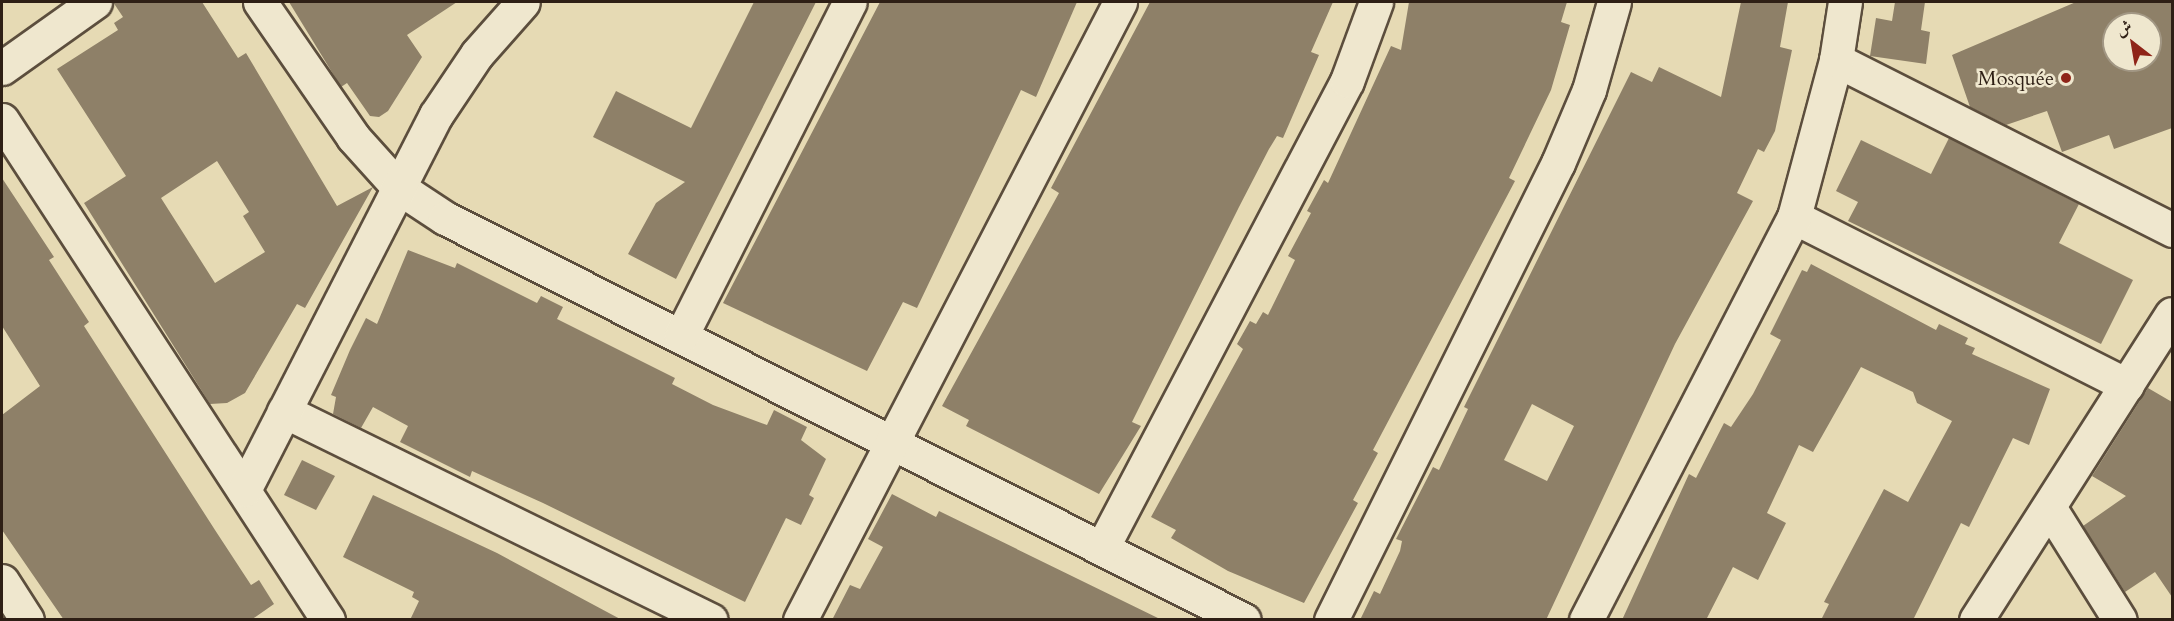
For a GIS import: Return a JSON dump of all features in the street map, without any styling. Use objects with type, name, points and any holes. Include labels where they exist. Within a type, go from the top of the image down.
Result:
[{"type":"street","points":[[2,68],[96,2]]},
{"type":"street","points":[[260,2],[353,137],[398,187],[445,218],[1244,620]]},
{"type":"street","points":[[244,490],[436,115],[477,54],[523,2]]},
{"type":"street","points":[[681,336],[850,2]]},
{"type":"street","points":[[800,620],[895,444],[1120,2]]},
{"type":"street","points":[[1102,548],[1347,81],[1376,2]]},
{"type":"street","points":[[1331,620],[1558,163],[1589,90],[1614,2]]},
{"type":"street","points":[[1586,620],[1794,217],[1836,60],[1845,2]]},
{"type":"street","points":[[1836,60],[2172,230]]},
{"type":"street","points":[[2,120],[328,620]]},
{"type":"street","points":[[1794,217],[2127,385]]},
{"type":"street","points":[[1976,620],[2172,314]]},
{"type":"street","points":[[284,411],[710,620]]},
{"type":"street","points":[[2049,507],[2120,620]]},
{"type":"street","points":[[2,581],[27,620]]},
{"type":"building","points":[[113,2],[202,2],[238,58],[246,53],[337,206],[373,187],[305,308],[297,304],[245,393],[227,403],[210,404],[84,203],[126,176],[57,69],[118,30],[114,23],[123,17]],"holes":[[[217,161],[249,212],[243,216],[265,252],[215,283],[161,198]]]},
{"type":"building","points":[[289,2],[457,2],[407,35],[422,57],[388,111],[379,117],[370,116],[347,83],[341,87]]},
{"type":"building","points":[[754,2],[816,2],[676,279],[628,254],[656,203],[685,182],[593,137],[616,91],[691,128]]},
{"type":"building","points":[[880,2],[1077,2],[1036,97],[1021,90],[917,308],[903,302],[867,371],[723,303]]},
{"type":"building","points":[[1150,2],[1333,2],[1311,52],[1319,55],[1283,138],[1277,136],[1239,207],[1132,422],[1141,426],[1099,494],[966,426],[969,420],[942,406],[1059,193],[1051,188]]},
{"type":"building","points":[[1409,2],[1567,2],[1561,22],[1570,25],[1551,90],[1509,178],[1515,181],[1373,450],[1378,453],[1353,500],[1358,503],[1304,603],[1228,571],[1171,538],[1176,530],[1151,517],[1243,349],[1237,344],[1250,321],[1256,324],[1263,312],[1268,315],[1295,260],[1288,256],[1311,213],[1307,211],[1324,180],[1328,183],[1391,46],[1401,50]]},
{"type":"building","points":[[1741,2],[1788,2],[1780,47],[1792,50],[1775,131],[1764,152],[1758,149],[1737,193],[1753,201],[1675,344],[1546,620],[1360,620],[1374,591],[1380,594],[1400,551],[1402,541],[1396,539],[1433,467],[1439,470],[1468,409],[1464,407],[1631,72],[1652,82],[1659,67],[1721,97]],"holes":[[[1532,404],[1574,426],[1547,481],[1504,460]]]},
{"type":"building","points":[[1895,2],[1925,2],[1921,30],[1930,32],[1926,64],[1870,56],[1876,18],[1892,21]]},
{"type":"building","name":"Mosquée","points":[[2076,2],[2172,2],[2172,128],[2114,149],[2109,135],[2062,152],[2047,111],[2006,125],[1970,107],[1952,55]]},
{"type":"building","points":[[1949,138],[2079,204],[2059,243],[2133,280],[2101,344],[1848,221],[1858,202],[1836,191],[1861,140],[1931,174]]},
{"type":"building","points":[[2,178],[54,257],[49,260],[89,322],[84,326],[251,585],[259,580],[274,604],[251,620],[64,620],[2,530],[2,415],[40,386],[2,326]]},
{"type":"building","points":[[408,250],[455,268],[457,263],[537,303],[541,296],[563,307],[557,319],[675,378],[672,384],[713,405],[767,425],[774,410],[807,427],[801,440],[826,459],[809,495],[814,498],[801,525],[786,518],[745,602],[543,503],[472,471],[470,477],[400,442],[408,426],[373,407],[361,428],[333,414],[336,397],[331,395],[350,350],[366,318],[377,324]]},
{"type":"building","points":[[1811,264],[1936,330],[1939,324],[1968,338],[1965,344],[1975,348],[1972,354],[2050,389],[2029,445],[2013,438],[1969,527],[1961,523],[1913,620],[1821,620],[1829,604],[1824,602],[1884,489],[1908,502],[1952,421],[1917,403],[1913,392],[1861,367],[1813,452],[1799,445],[1767,513],[1786,523],[1758,580],[1733,567],[1706,620],[1622,620],[1689,474],[1696,478],[1724,423],[1731,427],[1753,394],[1781,340],[1770,334],[1802,270],[1807,272]]},
{"type":"building","points":[[2148,388],[2172,402],[2172,597],[2155,572],[2125,592],[2083,526],[2126,496],[2092,476]]},
{"type":"building","points":[[302,460],[335,476],[316,510],[284,495]]},
{"type":"building","points":[[892,494],[936,517],[939,511],[1162,620],[832,620],[850,585],[860,589],[883,547],[868,539]]},
{"type":"building","points":[[373,495],[497,553],[622,620],[410,620],[419,601],[412,597],[414,592],[343,557]]},
{"type":"place","name":"Mosquée","points":[[2066,78]]}]
